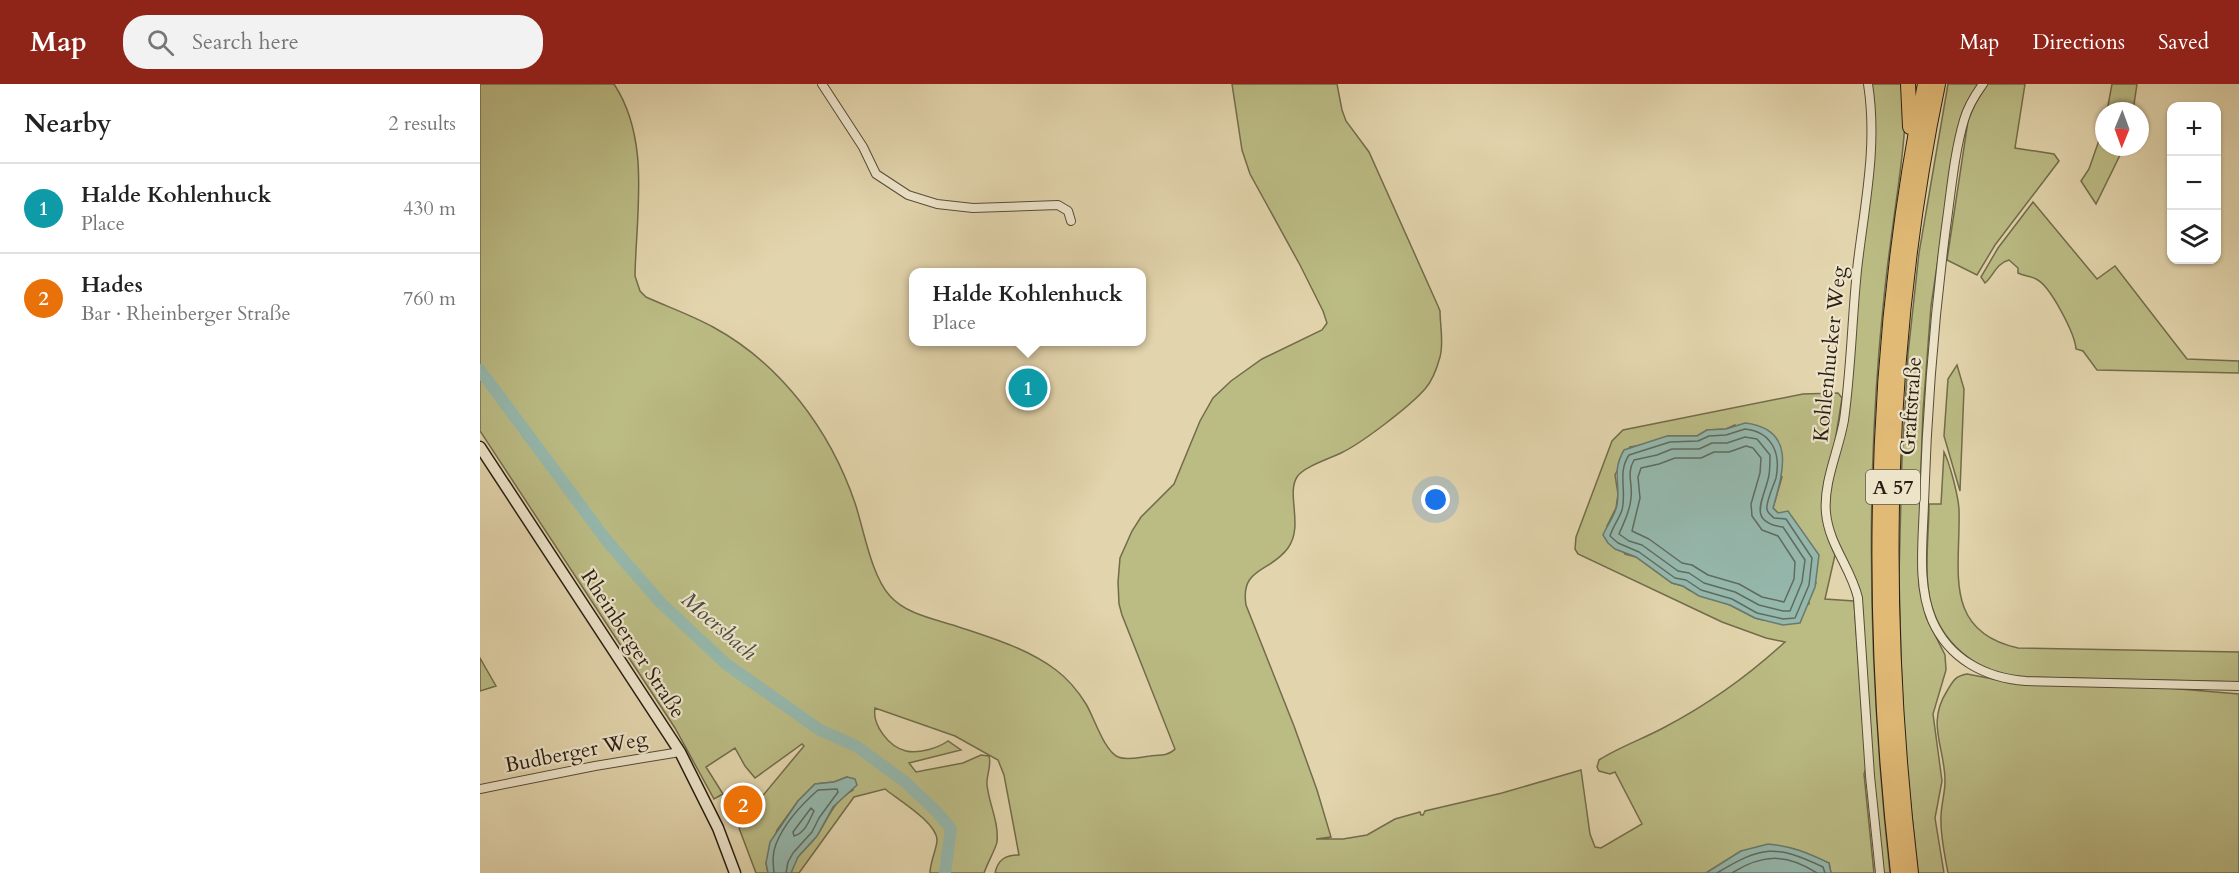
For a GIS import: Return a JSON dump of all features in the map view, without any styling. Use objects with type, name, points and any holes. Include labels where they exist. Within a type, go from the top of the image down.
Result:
[{"type":"highway","points":[[1905,195],[1911,111],[1908,84]]},
{"type":"highway","name":"A 57","points":[[1898,873],[1885,747],[1881,672],[1880,507],[1887,360],[1905,195],[1925,84]]},
{"type":"highway","name":"A 57","points":[[1911,873],[1898,746],[1893,660],[1893,496],[1896,413],[1906,293],[1922,173],[1938,84]]},
{"type":"main road","name":"Rheinberger Straße","points":[[480,447],[680,752],[718,828],[735,873]]},
{"type":"street","points":[[822,84],[863,147],[876,174],[908,195],[937,204],[973,208],[1058,205],[1068,211],[1071,221]]},
{"type":"street","name":"Kohlenhucker Weg","points":[[1868,84],[1872,123],[1871,164],[1857,271],[1844,420],[1826,504],[1830,535],[1858,598],[1869,776],[1880,873]]},
{"type":"street","name":"Graftstraße","points":[[1983,84],[1971,103],[1961,133],[1948,215],[1934,336],[1925,463],[1923,573],[1926,602],[1932,621],[1944,641],[1961,659],[1979,670],[2000,678],[2026,681],[2239,686]]},
{"type":"street","name":"Budberger Weg","points":[[480,789],[680,752]]},
{"type":"green space","points":[[480,84],[614,84],[626,106],[637,153],[639,202],[635,276],[640,291],[646,297],[705,323],[738,342],[781,380],[800,402],[817,425],[845,476],[873,564],[883,587],[890,596],[912,612],[1008,644],[1045,662],[1069,681],[1080,694],[1108,748],[1118,757],[1125,759],[1170,753],[1175,749],[1119,604],[1120,558],[1141,517],[1174,484],[1200,421],[1213,398],[1231,381],[1262,359],[1322,330],[1327,323],[1300,265],[1250,174],[1242,150],[1232,84],[1337,84],[1346,121],[1369,152],[1440,311],[1442,346],[1432,378],[1418,397],[1361,441],[1300,473],[1294,484],[1293,492],[1295,530],[1293,539],[1281,556],[1252,577],[1245,593],[1246,605],[1294,726],[1331,837],[1316,839],[1343,839],[1367,835],[1395,819],[1420,812],[1423,815],[1425,811],[1502,793],[1581,770],[1590,834],[1595,847],[1601,848],[1642,824],[1615,772],[1610,774],[1599,771],[1597,767],[1599,760],[1665,727],[1712,699],[1742,678],[1785,642],[1766,638],[1722,622],[1578,554],[1575,549],[1576,537],[1612,441],[1623,430],[1803,394],[1838,393],[1842,398],[1823,516],[1826,532],[1835,555],[1825,599],[1854,601],[1866,768],[1864,774],[1874,873],[1831,873],[1829,863],[1741,851],[1706,873],[995,873],[998,864],[1003,859],[1019,855],[1004,775],[998,760],[955,736],[875,708],[879,728],[888,740],[900,749],[911,752],[922,751],[948,741],[961,750],[909,763],[916,772],[963,763],[981,755],[989,756],[987,785],[997,827],[997,842],[984,873],[930,873],[937,841],[936,834],[924,819],[885,789],[854,797],[799,873],[791,873],[799,856],[818,834],[836,804],[853,790],[847,777],[834,782],[815,784],[798,801],[777,830],[766,863],[768,873],[756,873],[739,828],[754,817],[755,810],[763,805],[760,799],[804,746],[802,744],[755,778],[735,748],[706,767],[723,794],[714,799],[675,728],[480,431]],"holes":[[[1735,425],[1782,477],[1773,508],[1778,513],[1816,583],[1809,598],[1809,604],[1763,620],[1672,583],[1636,557],[1625,554],[1607,526],[1616,508],[1618,494],[1615,475],[1630,447],[1653,443],[1668,436],[1697,436],[1707,430],[1726,429]]]},
{"type":"green space","points":[[1871,84],[1902,84],[1905,121],[1881,325],[1872,482],[1874,678],[1890,873],[1883,873],[1875,796],[1861,597],[1859,588],[1834,536],[1829,500],[1847,415],[1859,277],[1873,158],[1874,121]]},
{"type":"green space","points":[[1948,84],[1978,84],[1964,108],[1957,132],[1931,306],[1923,411],[1919,585],[1926,617],[1945,655],[1946,670],[1933,714],[1942,781],[1935,818],[1944,873],[1918,873],[1904,741],[1899,575],[1902,459],[1908,354],[1919,253]]},
{"type":"green space","points":[[1987,84],[2025,84],[2015,148],[2054,154],[2059,161],[1995,245],[1977,275],[1947,260],[1968,121],[1976,101]]},
{"type":"green space","points":[[2112,84],[2137,84],[2134,102],[2109,102]]},
{"type":"green space","points":[[2095,152],[2095,156],[2120,156],[2096,204],[2081,181],[2089,169]]},
{"type":"green space","points":[[2033,202],[2097,279],[2115,266],[2187,359],[2239,361],[2239,373],[2097,370],[2083,351],[2076,349],[2061,311],[2042,283],[2018,273],[2018,268],[2009,260],[2001,264],[1985,283],[1981,277],[1998,248]]},
{"type":"green space","points":[[1957,365],[1964,389],[1960,491],[1944,436],[1948,379]]},
{"type":"green space","points":[[1944,452],[1959,509],[1960,594],[1966,612],[1977,627],[1993,640],[2018,648],[2239,652],[2239,682],[2017,677],[1984,667],[1957,648],[1937,621],[1931,605],[1927,577],[1929,504],[1941,504]]},
{"type":"green space","points":[[480,658],[496,686],[480,691]]},
{"type":"green space","points":[[1967,674],[2019,684],[2168,688],[2239,694],[2239,873],[1948,873],[1941,828],[1945,781],[1938,736],[1938,714],[1941,703],[1953,682]]},
{"type":"water","points":[[1745,423],[1762,427],[1773,434],[1779,443],[1782,467],[1773,508],[1778,513],[1788,511],[1819,555],[1815,587],[1800,623],[1783,625],[1755,618],[1730,605],[1699,596],[1683,586],[1672,583],[1636,557],[1615,549],[1603,535],[1617,505],[1617,472],[1624,450],[1667,436],[1697,436],[1707,430],[1726,429]]},
{"type":"water","points":[[847,777],[855,779],[857,785],[833,807],[817,836],[798,857],[791,873],[768,873],[766,863],[770,842],[798,801],[815,784],[834,782]]},
{"type":"water","points":[[1768,844],[1792,848],[1821,859],[1829,863],[1831,873],[1706,873],[1741,851]]},
{"type":"waterway","name":"Moersbach","points":[[480,370],[607,541],[660,602],[726,664],[820,730],[856,746],[904,781],[937,812],[951,829],[945,873]]},
{"type":"place","name":"Halde Kohlenhuck","points":[[1028,388]]},
{"type":"place","name":"Hades","points":[[743,805]]}]
